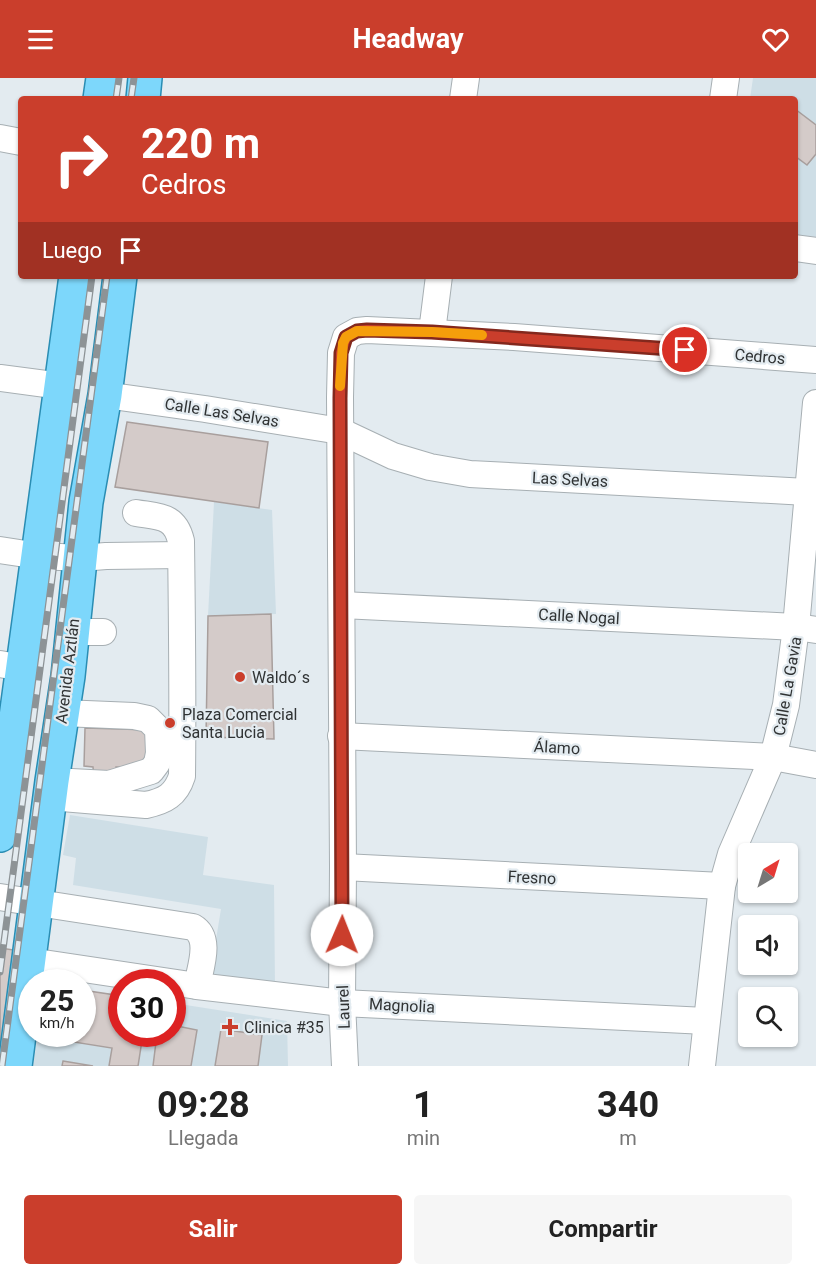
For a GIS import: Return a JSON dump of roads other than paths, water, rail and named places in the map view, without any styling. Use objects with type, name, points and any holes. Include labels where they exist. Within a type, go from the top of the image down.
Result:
[{"type":"main road","points":[[100,96],[103,78]]},
{"type":"main road","points":[[142,96],[145,78]]},
{"type":"main road","points":[[0,835],[12,666],[39,556],[76,279]]},
{"type":"main road","name":"Avenida Aztlán","points":[[15,1066],[62,713],[87,632],[81,558],[86,502],[105,395],[120,279]]},
{"type":"street","points":[[463,96],[466,78]]},
{"type":"street","points":[[723,96],[726,78]]},
{"type":"street","points":[[0,138],[18,141]]},
{"type":"street","points":[[798,248],[816,251]]},
{"type":"street","points":[[432,332],[439,279]]},
{"type":"street","name":"Cedros","points":[[346,337],[357,331],[367,330],[432,332],[816,360]]},
{"type":"street","name":"Laurel","points":[[345,1066],[342,1003],[340,431],[341,353],[346,337]]},
{"type":"street","points":[[0,378],[61,386]]},
{"type":"street","name":"Calle Las Selvas","points":[[105,395],[340,431]]},
{"type":"street","name":"Calle La Gavia","points":[[702,1066],[722,886],[731,854],[772,757],[806,629],[807,492],[816,403]]},
{"type":"street","name":"Las Selvas","points":[[340,431],[393,456],[430,467],[470,474],[807,492]]},
{"type":"street","points":[[51,789],[146,805],[171,796],[182,776],[181,541],[176,525],[170,520],[136,513]]},
{"type":"street","points":[[0,550],[39,556],[81,558],[181,555]]},
{"type":"street","name":"Calle Nogal","points":[[342,604],[806,629]]},
{"type":"street","points":[[51,789],[109,784],[130,779],[151,771],[157,763],[159,753],[158,729],[148,720],[134,716],[62,713]]},
{"type":"street","name":"Álamo","points":[[341,736],[772,757],[816,765]]},
{"type":"street","name":"Fresno","points":[[343,867],[722,886]]},
{"type":"street","points":[[0,897],[193,927],[198,930],[204,941],[197,986]]},
{"type":"street","name":"Magnolia","points":[[30,961],[197,986],[342,1003],[706,1021]]},
{"type":"railway","points":[[116,96],[119,78]]},
{"type":"railway","points":[[131,96],[134,78]]},
{"type":"railway","points":[[0,972],[92,279]]},
{"type":"railway","points":[[2,1066],[107,279]]},
{"type":"place","name":"Waldo´s","points":[[240,677]]},
{"type":"place","name":"Plaza Comercial Santa Lucia","points":[[170,723]]},
{"type":"place","name":"Clinica #35","points":[[230,1027]]}]
